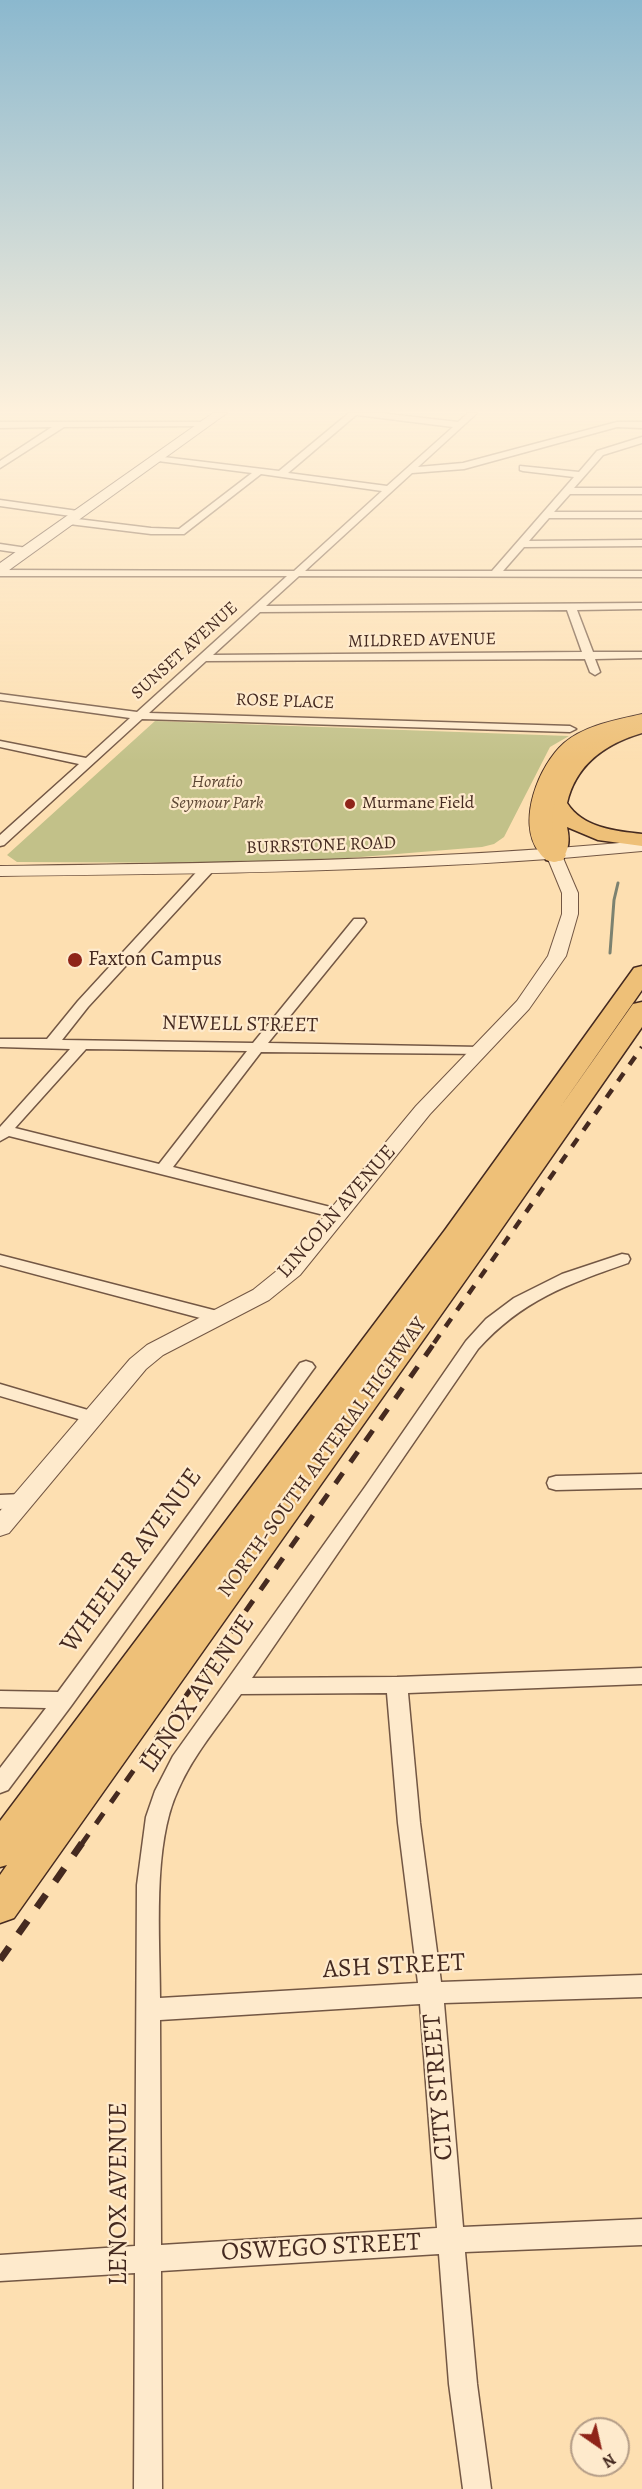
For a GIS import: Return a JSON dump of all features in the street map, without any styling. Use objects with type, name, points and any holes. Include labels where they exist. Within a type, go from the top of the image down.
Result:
[{"type":"highway","points":[[557,860],[544,843],[542,812],[544,798],[559,764],[572,747],[592,736],[642,720]]},
{"type":"highway","points":[[557,860],[560,843],[555,822],[557,803],[571,768],[590,748],[609,738],[642,727]]},
{"type":"highway","points":[[557,803],[565,816],[581,827],[602,835],[642,840]]},
{"type":"highway","name":"NORTH-SOUTH ARTERIAL HIGHWAY","points":[[0,1851],[455,1236],[642,973]]},
{"type":"highway","name":"NORTH-SOUTH ARTERIAL HIGHWAY","points":[[0,1906],[479,1241],[642,1009]]},
{"type":"main road","points":[[0,572],[57,529]]},
{"type":"street","points":[[140,529],[181,532],[185,529]]},
{"type":"street","name":"SUNSET AVENUE","points":[[0,842],[346,529]]},
{"type":"street","points":[[495,574],[532,529]]},
{"type":"street","points":[[519,544],[642,543]]},
{"type":"street","points":[[0,547],[27,551]]},
{"type":"street","points":[[0,572],[642,574]]},
{"type":"street","points":[[257,609],[642,606]]},
{"type":"street","points":[[571,607],[595,672]]},
{"type":"street","name":"MILDRED AVENUE","points":[[203,658],[642,655]]},
{"type":"street","name":"ROSE PLACE","points":[[0,697],[140,716],[570,729]]},
{"type":"street","points":[[0,744],[88,762]]},
{"type":"street","name":"BURRSTONE ROAD","points":[[557,860],[642,846]]},
{"type":"street","name":"BURRSTONE ROAD","points":[[0,878],[642,858]]},
{"type":"street","name":"LINCOLN AVENUE","points":[[0,1527],[92,1417],[138,1365],[155,1350],[261,1295],[292,1270],[423,1110],[523,1005],[556,956],[570,914],[570,892],[557,860]]},
{"type":"street","name":"BURRSTONE ROAD","points":[[0,871],[206,871]]},
{"type":"street","points":[[52,1043],[83,1004],[206,871]]},
{"type":"street","points":[[163,1170],[276,1023],[359,922]]},
{"type":"street","name":"NEWELL STREET","points":[[0,1043],[480,1051]]},
{"type":"street","points":[[82,1044],[3,1133],[340,1214]]},
{"type":"street","name":"LENOX AVENUE","points":[[148,2489],[148,1885],[157,1817],[166,1791],[182,1762],[478,1338],[492,1323],[520,1302],[568,1278],[622,1259]]},
{"type":"street","points":[[0,1260],[219,1317]]},
{"type":"street","name":"WHEELER AVENUE","points":[[0,1784],[64,1700],[306,1367]]},
{"type":"street","points":[[0,1390],[92,1417]]},
{"type":"street","points":[[556,1484],[642,1481]]},
{"type":"street","points":[[0,1502],[22,1501]]},
{"type":"street","points":[[235,1686],[397,1685],[642,1676]]},
{"type":"street","name":"CITY STREET","points":[[397,1685],[410,1823],[431,1993],[463,2384],[477,2489]]},
{"type":"street","points":[[0,1699],[64,1700]]},
{"type":"street","name":"ASH STREET","points":[[149,2010],[431,1993],[642,1986]]},
{"type":"street","name":"OSWEGO STREET","points":[[0,2268],[452,2240],[642,2232]]},
{"type":"green space","name":"Horatio Seymour Park","points":[[155,721],[569,736],[550,747],[504,837],[494,844],[482,847],[312,861],[229,863],[17,862],[7,855]]},
{"type":"waterway","points":[[610,953],[614,900],[618,883]]},
{"type":"railway","points":[[434,1343],[642,1047]]},
{"type":"railway","points":[[81,1845],[435,1342]]},
{"type":"railway","points":[[0,1960],[82,1843]]},
{"type":"place","name":"Murmane Field","points":[[350,804]]},
{"type":"place","name":"Faxton Campus","points":[[75,960]]}]
